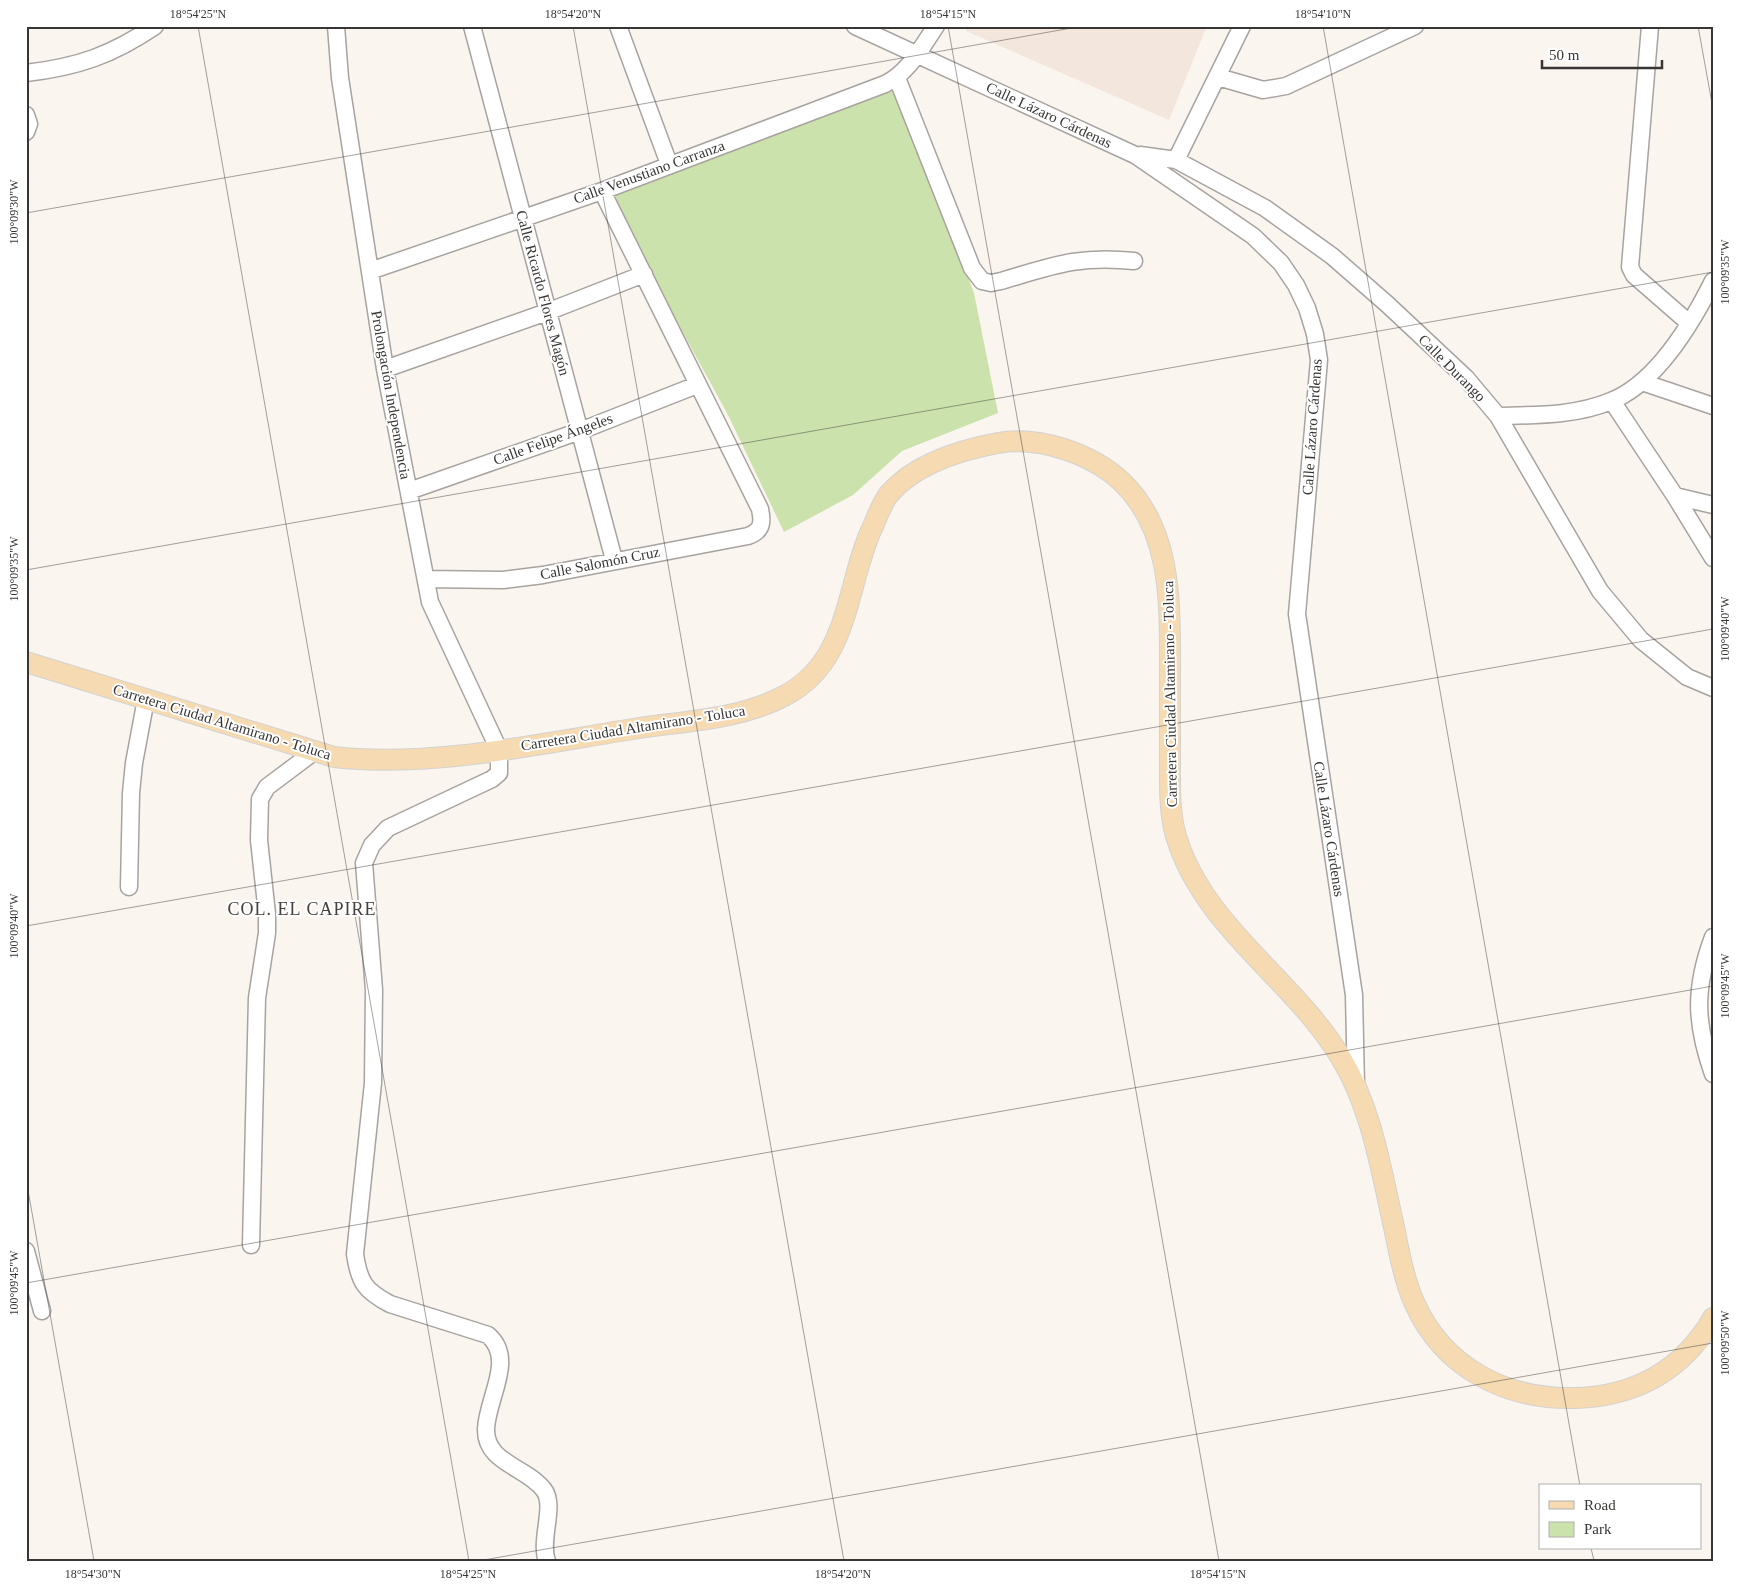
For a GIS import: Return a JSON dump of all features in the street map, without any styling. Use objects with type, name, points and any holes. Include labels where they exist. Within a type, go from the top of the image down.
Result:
[{"type":"main road","name":"Carretera Ciudad Altamirano - Toluca","points":[[26,662],[334,758],[392,761],[499,750],[743,712],[787,695],[814,673],[840,636],[869,533],[888,495],[922,468],[967,448],[1013,440],[1048,445],[1087,458],[1122,482],[1150,520],[1166,566],[1170,617],[1170,793],[1175,832],[1190,872],[1214,909],[1301,1004],[1339,1054],[1356,1086],[1368,1119],[1403,1268],[1414,1304],[1434,1338],[1455,1359],[1481,1379],[1516,1391],[1558,1398],[1606,1397],[1645,1383],[1684,1358],[1700,1340],[1713,1318]]},
{"type":"street","points":[[26,73],[71,67],[94,59],[155,26]]},
{"type":"street","name":"Prolongación Independencia","points":[[336,26],[340,78],[385,368],[430,602],[442,632],[499,750]]},
{"type":"street","name":"Calle Ricardo Flores Magón","points":[[472,26],[614,560]]},
{"type":"street","points":[[618,26],[669,164]]},
{"type":"street","name":"Calle Venustiano Carranza","points":[[370,271],[602,191],[897,78],[907,69],[936,26]]},
{"type":"street","points":[[1176,160],[1242,26]]},
{"type":"street","points":[[1218,78],[1263,90],[1286,86],[1416,26]]},
{"type":"street","points":[[1650,26],[1630,267],[1634,276],[1689,323]]},
{"type":"street","name":"Calle Lázaro Cárdenas","points":[[859,27],[1135,155],[1253,236],[1281,263],[1300,292],[1315,334],[1319,360],[1297,614],[1354,995],[1356,1086]]},
{"type":"street","points":[[897,78],[972,268],[982,281],[990,283],[1001,281],[1078,259],[1104,258],[1134,261]]},
{"type":"street","points":[[26,115],[29,124],[26,132]]},
{"type":"street","name":"Calle Durango","points":[[1135,155],[1176,160],[1265,208],[1332,256],[1466,378],[1498,416],[1600,591],[1641,640],[1687,677],[1713,688]]},
{"type":"street","points":[[602,191],[697,385]]},
{"type":"street","points":[[385,368],[547,312],[644,274]]},
{"type":"street","points":[[1498,416],[1572,412],[1612,401],[1642,382],[1674,346],[1689,323],[1707,306],[1713,281]]},
{"type":"street","points":[[1642,382],[1713,406]]},
{"type":"street","name":"Calle Felipe Ángeles","points":[[409,491],[580,431],[697,385]]},
{"type":"street","name":"Calle Salomón Cruz","points":[[426,579],[503,580],[543,575],[748,536],[758,531],[762,526],[760,509],[697,385]]},
{"type":"street","points":[[1612,401],[1675,496],[1713,558]]},
{"type":"street","points":[[1675,496],[1713,506]]},
{"type":"street","points":[[129,888],[131,793],[134,763],[146,699]]},
{"type":"street","points":[[499,750],[500,770],[496,777],[388,828],[372,845],[364,864],[374,990],[373,1083],[355,1254],[358,1272],[364,1286],[375,1297],[390,1304],[488,1335],[498,1346],[502,1360],[488,1415],[486,1430],[488,1442],[495,1453],[538,1483],[545,1491],[548,1503],[543,1539],[547,1561]]},
{"type":"street","points":[[251,1245],[257,998],[267,933],[267,914],[259,840],[260,799],[267,786],[314,751]]},
{"type":"street","points":[[1713,937],[1697,1004],[1703,1046],[1713,1074]]},
{"type":"street","points":[[26,1251],[42,1311]]},
{"type":"shaded area","points":[[967,26],[1207,26],[1169,120],[966,31]]},
{"type":"green space","points":[[897,89],[974,293],[998,413],[902,451],[853,495],[784,532],[728,415],[663,296],[614,194]]},
{"type":"district","name":"COL. EL CAPIRE","points":[[302,909]]}]
